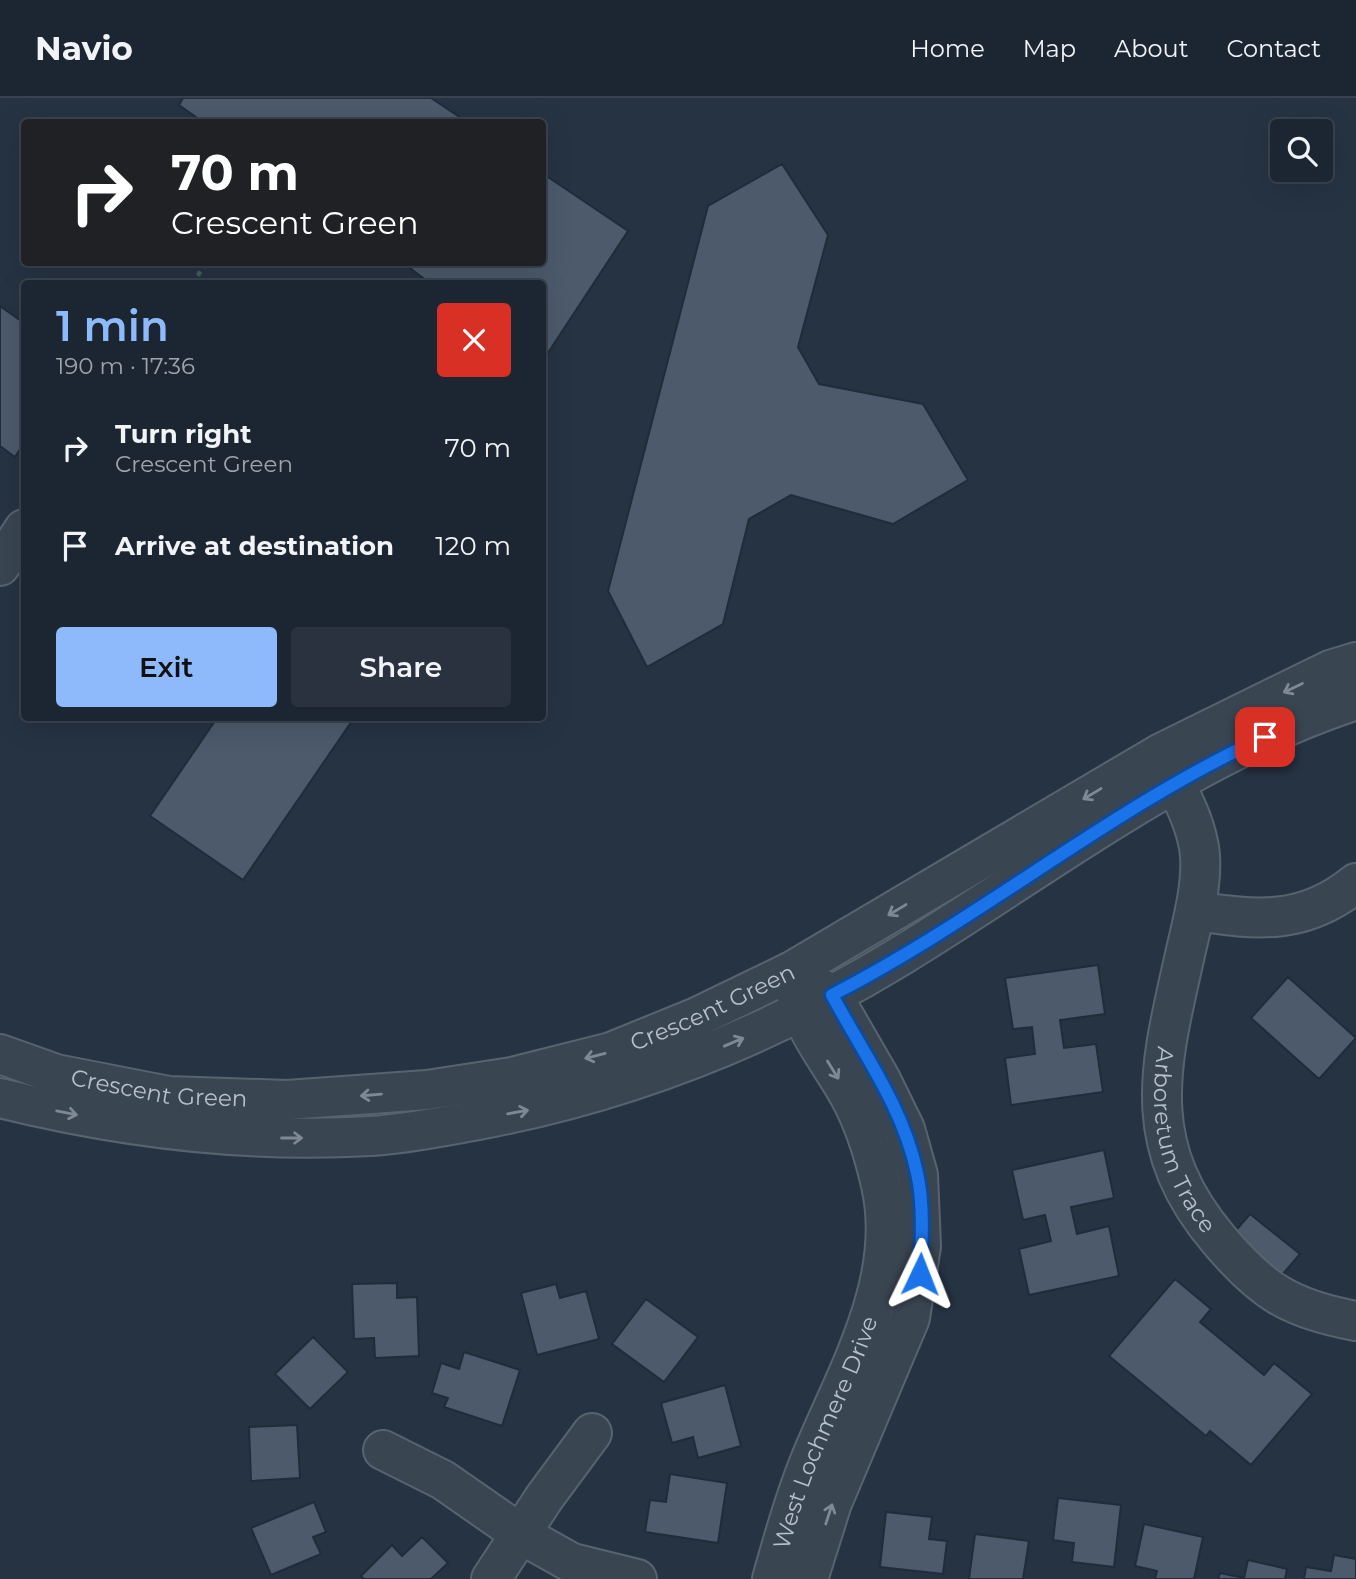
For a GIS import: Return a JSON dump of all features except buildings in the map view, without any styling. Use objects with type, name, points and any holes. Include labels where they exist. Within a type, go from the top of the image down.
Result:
[{"type":"street","points":[[0,566],[21,534]]},
{"type":"street","name":"Crescent Green","points":[[0,1054],[56,1074],[169,1096],[288,1100],[426,1090],[512,1077],[611,1052],[697,1017],[792,971],[1168,769],[1330,670],[1356,662]]},
{"type":"street","name":"Crescent Green","points":[[0,1098],[157,1128],[256,1138],[376,1136],[536,1109],[581,1098],[739,1041],[899,957],[1138,805],[1168,769],[1246,746],[1356,700]]},
{"type":"street","name":"Arboretum Trace","points":[[1168,769],[1196,835],[1200,857],[1195,912],[1162,1057],[1160,1090],[1166,1147],[1185,1189],[1210,1230],[1241,1267],[1279,1298],[1320,1315],[1356,1321]]},
{"type":"street","points":[[1195,912],[1255,920],[1277,919],[1328,902],[1356,883]]},
{"type":"street","name":"West Lochmere Drive","points":[[792,971],[815,1003],[881,1080],[905,1129],[918,1175],[921,1246],[920,1274],[910,1318],[832,1503],[808,1579]]},
{"type":"street","name":"West Lochmere Drive","points":[[772,1579],[808,1464],[873,1306],[883,1264],[885,1228],[882,1187],[869,1141],[815,1003]]},
{"type":"street","points":[[491,1579],[544,1498],[592,1433]]},
{"type":"street","points":[[383,1450],[443,1479],[522,1535],[572,1563],[637,1579]]},
{"type":"route","points":[[920,1274],[918,1175],[905,1129],[881,1080],[832,995],[899,957],[1138,805],[1265,737]]}]
